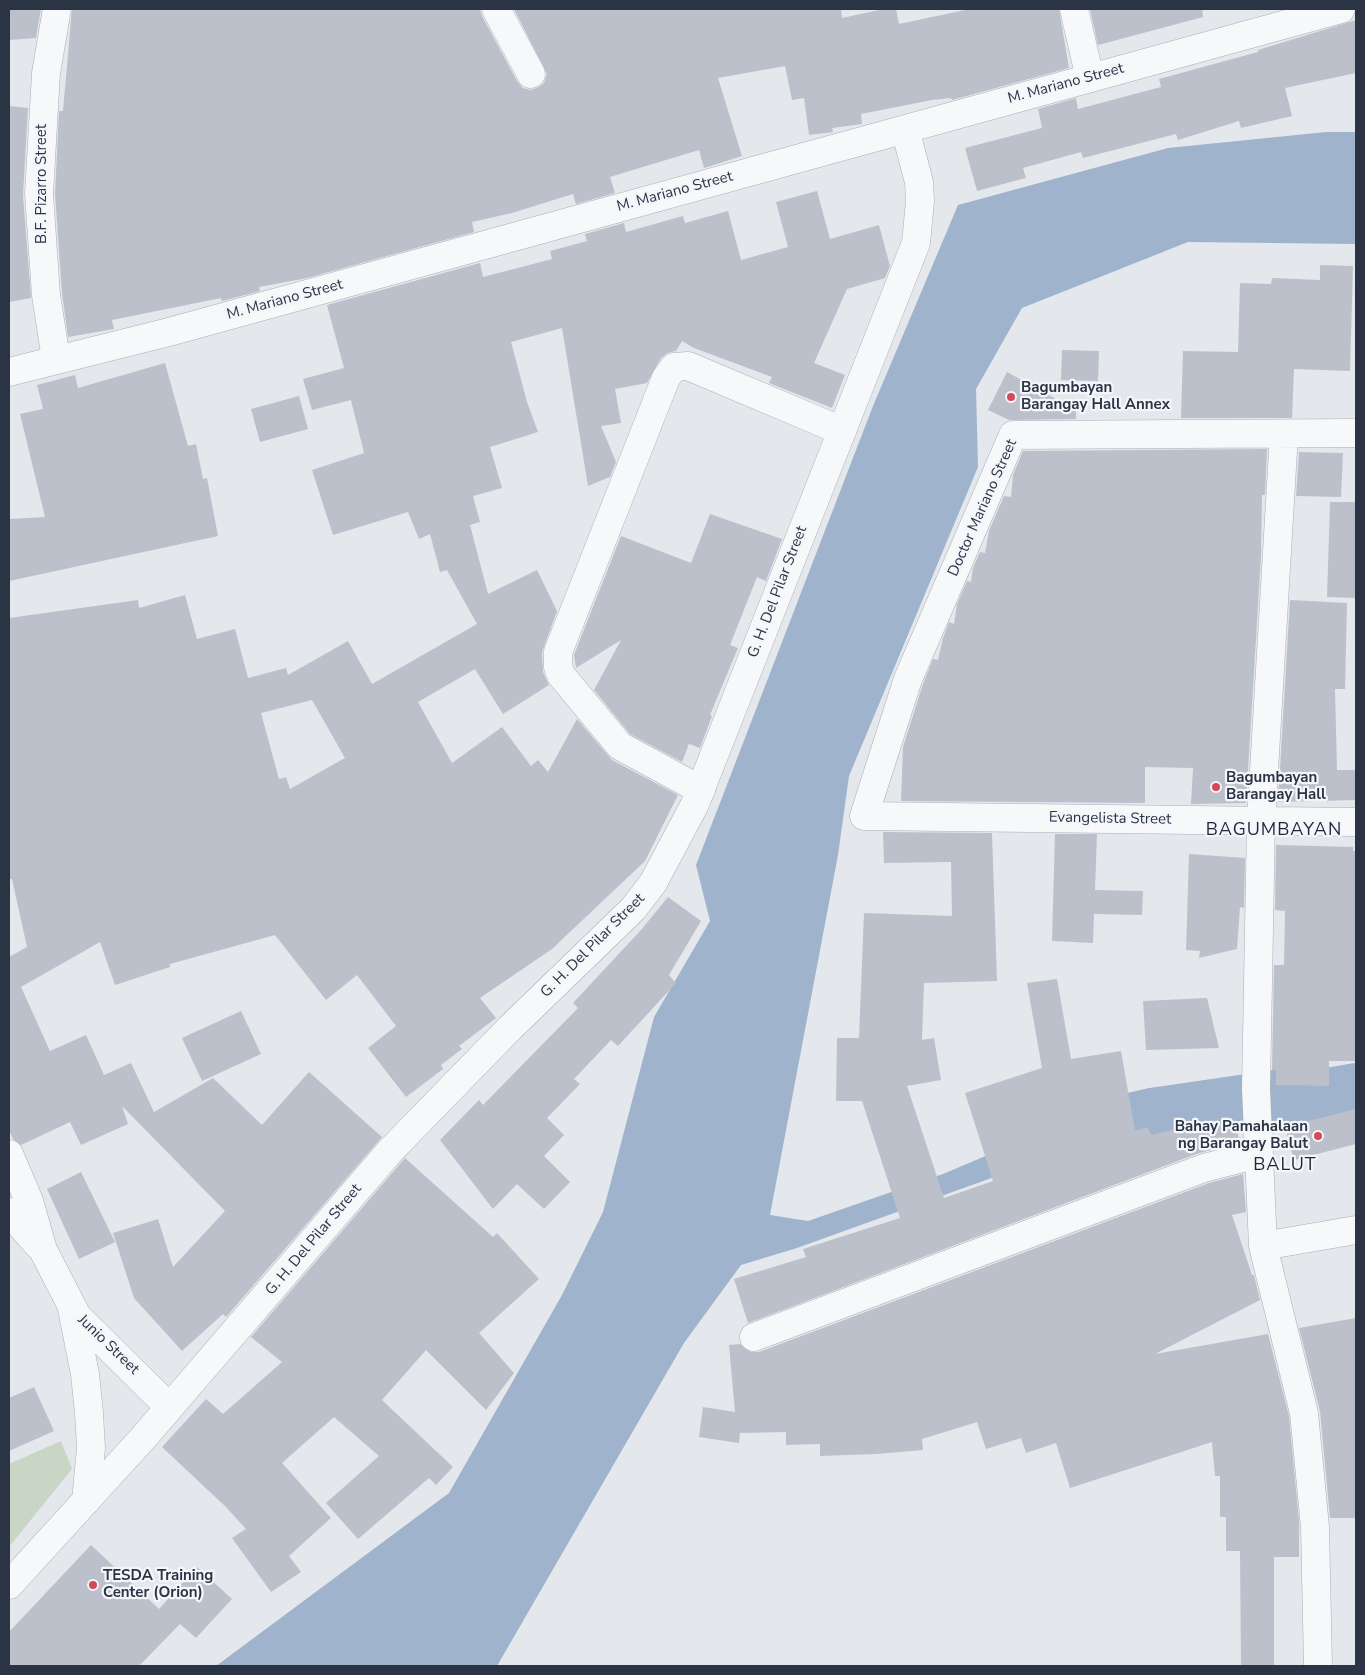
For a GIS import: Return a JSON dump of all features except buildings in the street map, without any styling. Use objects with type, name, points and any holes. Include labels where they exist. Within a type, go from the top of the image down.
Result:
[{"type":"street","name":"B.F. Pizarro Street","points":[[56,359],[46,295],[38,194],[46,73],[57,9]]},
{"type":"street","points":[[496,9],[531,74]]},
{"type":"street","points":[[1074,9],[1090,78]]},
{"type":"street","name":"M. Mariano Street","points":[[9,372],[169,332],[1341,9]]},
{"type":"street","name":"G. H. Del Pilar Street","points":[[9,1585],[170,1407],[391,1150],[510,1028],[633,909],[653,883],[673,849],[700,790],[916,243],[919,221],[919,182],[906,129]]},
{"type":"street","points":[[700,790],[620,746],[561,675],[557,660],[565,634],[666,378],[674,367],[688,366],[842,431]]},
{"type":"street","name":"Doctor Mariano Street","points":[[864,816],[908,679],[1013,435],[1356,433]]},
{"type":"street","points":[[1284,434],[1261,821],[1256,1089],[1258,1154],[1262,1187],[1263,1246],[1304,1413],[1315,1527],[1318,1666]]},
{"type":"street","name":"Evangelista Street","points":[[864,816],[1356,822]]},
{"type":"street","name":"Junio Street","points":[[9,1154],[29,1201],[43,1250],[71,1304],[84,1323],[170,1407]]},
{"type":"street","points":[[754,1337],[1204,1168],[1258,1154]]},
{"type":"street","name":"Junio Street","points":[[9,1212],[43,1250]]},
{"type":"street","points":[[1263,1246],[1356,1230]]},
{"type":"street","points":[[71,1304],[82,1357],[89,1413],[91,1448],[86,1501]]},
{"type":"green space","points":[[61,1441],[72,1469],[9,1547],[9,1464]]},
{"type":"water","points":[[1326,132],[1356,132],[1356,244],[1188,242],[1022,308],[976,389],[978,467],[849,776],[838,855],[770,1215],[808,1221],[943,1174],[1054,1127],[1061,1153],[797,1248],[741,1265],[684,1343],[497,1666],[216,1666],[449,1493],[562,1295],[603,1212],[654,1017],[710,921],[696,865],[873,406],[958,205],[1168,148]]},
{"type":"waterway","points":[[1057,1138],[1152,1116],[1289,1096],[1321,1097],[1356,1091]]},
{"type":"place","name":"Bagumbayan Barangay Hall Annex","points":[[1011,397]]},
{"type":"place","name":"Bagumbayan Barangay Hall","points":[[1216,787]]},
{"type":"place","name":"Bahay Pamahalaan ng Barangay Balut","points":[[1318,1136]]},
{"type":"place","name":"TESDA Training Center (Orion)","points":[[93,1585]]},
{"type":"district","name":"BAGUMBAYAN","points":[[1274,831]]},
{"type":"district","name":"BALUT","points":[[1285,1166]]}]
